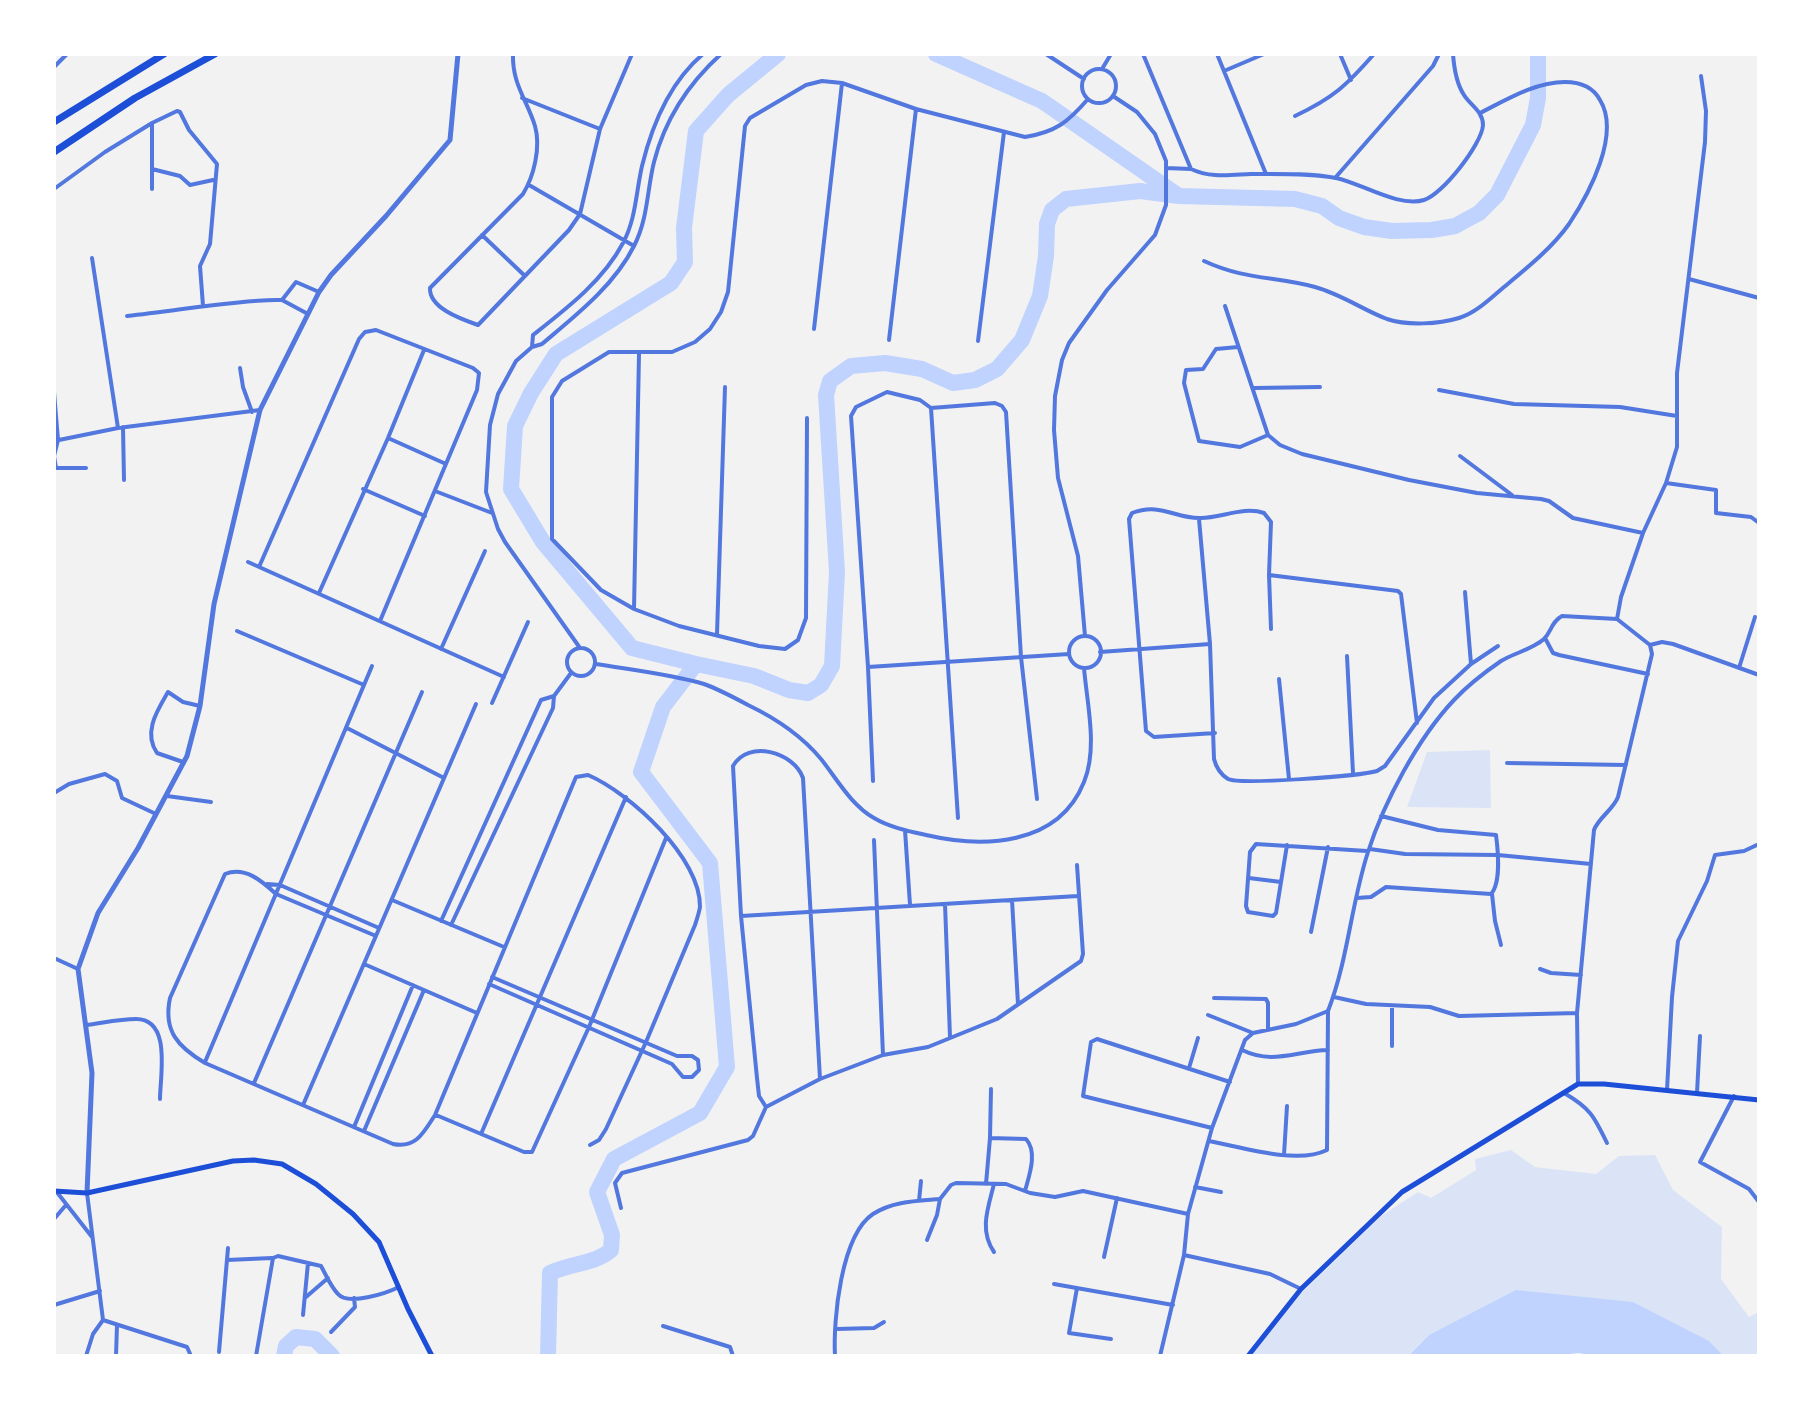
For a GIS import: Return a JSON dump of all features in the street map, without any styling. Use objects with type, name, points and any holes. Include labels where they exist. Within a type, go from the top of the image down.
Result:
[{"type":"highway","points":[[54,122],[164,54]]},
{"type":"highway","points":[[54,152],[135,98],[215,54]]},
{"type":"main road","points":[[1248,1356],[1301,1289],[1402,1192],[1578,1084],[1759,1100]]},
{"type":"main road","points":[[55,1191],[87,1193],[233,1161],[282,1164],[353,1214],[379,1242],[432,1356]]},
{"type":"street","points":[[54,67],[67,54]]},
{"type":"street","points":[[86,1356],[93,1334],[103,1320],[87,1193],[92,1073],[78,969],[98,913],[167,796],[183,762],[200,706],[214,604],[260,410],[319,292],[450,140],[458,54]]},
{"type":"street","points":[[513,54],[515,80],[537,135],[529,184],[523,194],[430,288],[432,301],[478,325],[569,230],[580,214],[600,129],[631,55],[624,54]]},
{"type":"street","points":[[532,347],[533,335],[592,283],[624,241],[636,207],[651,135],[665,102],[703,54]]},
{"type":"street","points":[[596,664],[592,652],[580,648],[505,542],[492,513],[486,492],[490,425],[498,394],[516,361],[532,347],[542,344],[602,290],[634,246],[647,210],[653,164],[663,133],[678,102],[700,73],[721,54]]},
{"type":"street","points":[[1046,54],[1084,79]]},
{"type":"street","points":[[1102,69],[1115,80],[1116,85],[1113,96],[1098,103],[1088,99],[1082,90],[1084,79],[1092,71],[1102,69],[1111,54]]},
{"type":"street","points":[[1143,54],[1191,169]]},
{"type":"street","points":[[1217,54],[1266,174]]},
{"type":"street","points":[[1224,71],[1264,54]]},
{"type":"street","points":[[1340,54],[1351,80]]},
{"type":"street","points":[[1295,116],[1326,101],[1351,80],[1374,54]]},
{"type":"street","points":[[1335,178],[1433,66],[1439,54]]},
{"type":"street","points":[[1166,168],[1191,169],[1208,175],[1335,178],[1403,200],[1422,201],[1455,174],[1472,150],[1483,124],[1480,113],[1464,95],[1455,73],[1453,54]]},
{"type":"street","points":[[1617,619],[1621,597],[1643,533],[1666,483],[1677,447],[1677,373],[1705,142],[1706,111],[1701,76]]},
{"type":"street","points":[[807,418],[806,618],[801,635],[785,649],[778,650],[679,626],[617,601],[593,583],[552,539],[552,397],[562,381],[609,352],[672,352],[695,342],[710,329],[721,312],[728,292],[747,121],[806,85],[822,81],[842,83],[916,109],[1025,137],[1040,135],[1066,124],[1088,99]]},
{"type":"street","points":[[814,329],[842,83]]},
{"type":"street","points":[[1204,261],[1227,272],[1320,288],[1390,320],[1431,322],[1461,318],[1485,303],[1554,242],[1568,224],[1599,164],[1608,134],[1608,119],[1603,104],[1593,90],[1578,83],[1552,84],[1524,92],[1480,113]]},
{"type":"street","points":[[1085,636],[1078,556],[1058,478],[1055,396],[1062,360],[1069,343],[1107,290],[1155,235],[1166,205],[1166,168],[1155,134],[1137,112],[1113,96]]},
{"type":"street","points":[[522,98],[600,129]]},
{"type":"street","points":[[889,340],[916,109]]},
{"type":"street","points":[[54,189],[152,123],[180,112],[189,130],[217,164],[210,244],[200,266],[203,306]]},
{"type":"street","points":[[152,123],[152,189]]},
{"type":"street","points":[[978,341],[1004,132]]},
{"type":"street","points":[[152,169],[180,176],[190,185],[214,180]]},
{"type":"street","points":[[529,184],[634,246]]},
{"type":"street","points":[[482,235],[525,276]]},
{"type":"street","points":[[92,258],[120,427],[124,480]]},
{"type":"street","points":[[1689,279],[1759,298]]},
{"type":"street","points":[[282,300],[296,282],[319,292]]},
{"type":"street","points":[[127,316],[231,301],[282,300],[308,314]]},
{"type":"street","points":[[1225,306],[1268,435],[1291,451],[1409,480],[1477,493],[1549,501],[1580,521],[1643,533]]},
{"type":"street","points":[[259,567],[359,339],[365,332],[376,330],[473,368],[479,373],[477,390],[380,621]]},
{"type":"street","points":[[1239,347],[1216,349],[1203,369],[1186,370],[1184,383],[1199,441],[1240,447],[1268,435]]},
{"type":"street","points":[[319,593],[424,350]]},
{"type":"street","points":[[634,609],[639,354]]},
{"type":"street","points":[[240,368],[252,412]]},
{"type":"street","points":[[717,634],[725,387]]},
{"type":"street","points":[[1254,388],[1320,387]]},
{"type":"street","points":[[1439,390],[1514,404],[1620,407],[1677,416]]},
{"type":"street","points":[[54,392],[56,468],[86,468]]},
{"type":"street","points":[[873,781],[851,416],[856,407],[887,392],[920,400],[931,408],[995,403],[1006,412],[1021,657],[1037,799]]},
{"type":"street","points":[[931,408],[958,818]]},
{"type":"street","points":[[56,440],[120,427],[260,410]]},
{"type":"street","points":[[388,438],[446,464]]},
{"type":"street","points":[[1460,456],[1514,496]]},
{"type":"street","points":[[1666,483],[1716,490],[1716,513],[1751,517],[1759,523]]},
{"type":"street","points":[[363,489],[425,516]]},
{"type":"street","points":[[435,491],[492,513]]},
{"type":"street","points":[[1215,733],[1154,737],[1148,734],[1138,650],[1129,519],[1132,513],[1157,508],[1199,519],[1253,511],[1264,513],[1271,522],[1271,629]]},
{"type":"street","points":[[1199,519],[1210,644],[1215,765],[1225,777],[1238,781],[1289,779],[1372,772],[1382,768],[1434,698],[1471,664],[1498,646]]},
{"type":"street","points":[[441,649],[485,551]]},
{"type":"street","points":[[248,562],[504,677]]},
{"type":"street","points":[[1269,575],[1398,591],[1404,601],[1417,723]]},
{"type":"street","points":[[1465,592],[1471,664]]},
{"type":"street","points":[[1209,1141],[1284,1155],[1310,1156],[1327,1150],[1328,1010],[1368,850],[1381,816],[1418,750],[1454,700],[1501,661],[1545,638],[1554,620],[1562,616],[1617,619],[1650,645],[1652,654],[1615,805],[1595,826],[1582,936],[1577,1013],[1578,1084]]},
{"type":"street","points":[[1739,668],[1755,617]]},
{"type":"street","points":[[492,703],[528,622]]},
{"type":"street","points":[[237,631],[364,685]]},
{"type":"street","points":[[1069,654],[1074,663],[1084,668],[1094,665],[1100,652],[1098,643],[1085,636]]},
{"type":"street","points":[[1069,654],[1075,640],[1085,636]]},
{"type":"street","points":[[1545,638],[1553,653],[1648,674]]},
{"type":"street","points":[[1650,645],[1662,642],[1759,675]]},
{"type":"street","points":[[1100,652],[1210,644]]},
{"type":"street","points":[[580,648],[568,656],[571,673],[587,676],[596,664]]},
{"type":"street","points":[[868,667],[1069,654]]},
{"type":"street","points":[[1347,656],[1353,773]]},
{"type":"street","points":[[596,664],[707,685],[772,718],[802,739],[858,806],[874,818],[905,830],[959,842],[993,843],[1040,829],[1067,810],[1084,783],[1090,759],[1084,668]]},
{"type":"street","points":[[205,1063],[372,666]]},
{"type":"street","points":[[451,925],[553,708],[554,696],[571,673]]},
{"type":"street","points":[[1279,679],[1289,779]]},
{"type":"street","points":[[183,762],[157,753],[151,725],[168,692],[183,702],[200,706]]},
{"type":"street","points":[[253,1084],[422,692]]},
{"type":"street","points":[[441,921],[541,700],[554,696]]},
{"type":"street","points":[[303,1105],[476,704]]},
{"type":"street","points":[[346,727],[444,778]]},
{"type":"street","points":[[766,1107],[759,1096],[741,916],[733,766],[739,756],[752,750],[779,756],[802,772],[820,1079]]},
{"type":"street","points":[[1507,763],[1626,765]]},
{"type":"street","points":[[54,793],[69,784],[105,774],[117,781],[122,798],[156,815]]},
{"type":"street","points":[[376,936],[276,894],[243,872],[225,874],[170,998],[167,1013],[172,1032],[181,1048],[205,1063],[393,1144],[407,1145],[423,1135],[435,1115],[576,777],[588,775],[626,797],[666,838],[690,869],[700,908],[643,1050],[606,1129],[599,1140],[590,1145]]},
{"type":"street","points":[[167,796],[211,802]]},
{"type":"street","points":[[481,1134],[626,797]]},
{"type":"street","points":[[1381,816],[1438,830],[1497,837],[1495,890],[1492,894],[1501,945]]},
{"type":"street","points":[[905,830],[910,905]]},
{"type":"street","points":[[435,1115],[524,1152],[532,1152],[592,1020],[666,838]]},
{"type":"street","points":[[874,840],[883,1055]]},
{"type":"street","points":[[1287,845],[1276,913],[1273,916],[1260,915],[1246,910],[1252,847],[1256,844],[1287,845],[1328,847],[1405,854],[1498,855],[1591,864]]},
{"type":"street","points":[[1667,1090],[1678,941],[1707,881],[1715,855],[1744,851],[1759,844]]},
{"type":"street","points":[[1311,932],[1328,847]]},
{"type":"street","points":[[621,1208],[615,1183],[622,1173],[748,1140],[753,1136],[766,1107],[820,1079],[883,1055],[928,1047],[997,1019],[1083,959],[1077,865]]},
{"type":"street","points":[[1249,878],[1281,882]]},
{"type":"street","points":[[265,884],[280,885],[379,928]]},
{"type":"street","points":[[1357,898],[1371,897],[1386,887],[1492,894]]},
{"type":"street","points":[[741,916],[1078,896]]},
{"type":"street","points":[[392,900],[505,948]]},
{"type":"street","points":[[1012,900],[1018,1004]]},
{"type":"street","points":[[945,904],[950,1038]]},
{"type":"street","points":[[54,958],[78,969]]},
{"type":"street","points":[[364,964],[477,1013]]},
{"type":"street","points":[[1540,969],[1581,975]]},
{"type":"street","points":[[489,984],[643,1050],[672,1064],[686,1078],[699,1070],[698,1060],[692,1056],[677,1056],[492,977]]},
{"type":"street","points":[[354,1127],[413,985]]},
{"type":"street","points":[[364,1132],[424,990]]},
{"type":"street","points":[[1333,997],[1360,1004],[1430,1007],[1459,1016],[1577,1013]]},
{"type":"street","points":[[1214,998],[1264,999],[1268,1003],[1268,1029]]},
{"type":"street","points":[[1392,1006],[1392,1046]]},
{"type":"street","points":[[1160,1356],[1184,1255],[1188,1214],[1195,1187],[1212,1128],[1245,1040],[1253,1033],[1296,1024],[1328,1010]]},
{"type":"street","points":[[1208,1015],[1253,1033]]},
{"type":"street","points":[[86,1025],[136,1018],[153,1025],[158,1032],[161,1048],[160,1099]]},
{"type":"street","points":[[1697,1093],[1700,1036]]},
{"type":"street","points":[[1189,1068],[1198,1038]]},
{"type":"street","points":[[1212,1128],[1083,1096],[1091,1042],[1094,1040],[1230,1082]]},
{"type":"street","points":[[1242,1050],[1259,1058],[1328,1050]]},
{"type":"street","points":[[986,1184],[991,1089]]},
{"type":"street","points":[[1564,1093],[1593,1114],[1607,1143]]},
{"type":"street","points":[[1734,1096],[1700,1162],[1749,1189],[1759,1202]]},
{"type":"street","points":[[1284,1155],[1287,1106]]},
{"type":"street","points":[[990,1138],[1026,1139],[1030,1143],[1031,1170],[1025,1191]]},
{"type":"street","points":[[919,1201],[921,1181]]},
{"type":"street","points":[[927,1240],[940,1199],[956,1183],[1006,1184],[1058,1197],[1083,1191],[1188,1214]]},
{"type":"street","points":[[994,1184],[985,1230],[994,1252]]},
{"type":"street","points":[[1195,1187],[1221,1192]]},
{"type":"street","points":[[55,1191],[93,1239]]},
{"type":"street","points":[[1104,1257],[1117,1198]]},
{"type":"street","points":[[835,1356],[840,1292],[856,1233],[872,1215],[897,1204],[940,1199]]},
{"type":"street","points":[[54,1219],[66,1205]]},
{"type":"street","points":[[219,1352],[228,1248]]},
{"type":"street","points":[[1184,1255],[1270,1274],[1301,1289]]},
{"type":"street","points":[[227,1260],[278,1256],[321,1266],[338,1295],[345,1299],[384,1295],[399,1287]]},
{"type":"street","points":[[256,1356],[273,1258]]},
{"type":"street","points":[[303,1315],[308,1263]]},
{"type":"street","points":[[305,1298],[328,1278]]},
{"type":"street","points":[[1054,1284],[1173,1305]]},
{"type":"street","points":[[1077,1288],[1069,1333],[1111,1339]]},
{"type":"street","points":[[54,1305],[100,1291]]},
{"type":"street","points":[[331,1332],[355,1307],[354,1298]]},
{"type":"street","points":[[103,1320],[187,1347],[191,1356]]},
{"type":"street","points":[[836,1329],[874,1328],[884,1322]]},
{"type":"street","points":[[116,1356],[117,1325]]},
{"type":"street","points":[[663,1326],[730,1347],[733,1356]]},
{"type":"shaded area","points":[[1490,750],[1491,808],[1407,807],[1427,752]]},
{"type":"shaded area","points":[[1511,1150],[1535,1167],[1596,1174],[1619,1156],[1655,1155],[1673,1190],[1722,1227],[1721,1279],[1749,1317],[1759,1312],[1759,1356],[1724,1356],[1709,1341],[1429,1335],[1407,1356],[1251,1356],[1292,1302],[1381,1216],[1418,1192],[1431,1198],[1476,1170],[1475,1159]]},
{"type":"water","points":[[1516,1290],[1633,1302],[1709,1341],[1724,1356],[1597,1356],[1578,1353],[1556,1356],[1408,1356],[1429,1335]]},
{"type":"waterway","points":[[548,1356],[550,1273],[598,1258],[611,1250],[612,1235],[597,1192],[614,1159],[700,1113],[727,1067],[710,863],[641,772],[663,707],[696,664],[632,648],[543,542],[511,489],[515,426],[531,393],[556,354],[671,283],[685,262],[684,228],[696,131],[728,95],[778,54]]},
{"type":"waterway","points":[[936,54],[1042,101],[1179,196],[1295,199],[1322,206],[1339,218],[1364,227],[1392,231],[1455,226],[1479,213],[1497,195],[1533,125],[1538,98],[1538,54]]},
{"type":"waterway","points":[[696,664],[754,676],[789,690],[808,693],[821,685],[832,666],[837,572],[826,395],[830,381],[851,366],[885,363],[922,369],[953,383],[975,380],[997,369],[1022,340],[1040,296],[1047,224],[1052,210],[1066,199],[1140,191],[1179,196]]},
{"type":"waterway","points":[[284,1356],[286,1346],[296,1337],[315,1339],[332,1356]]}]
